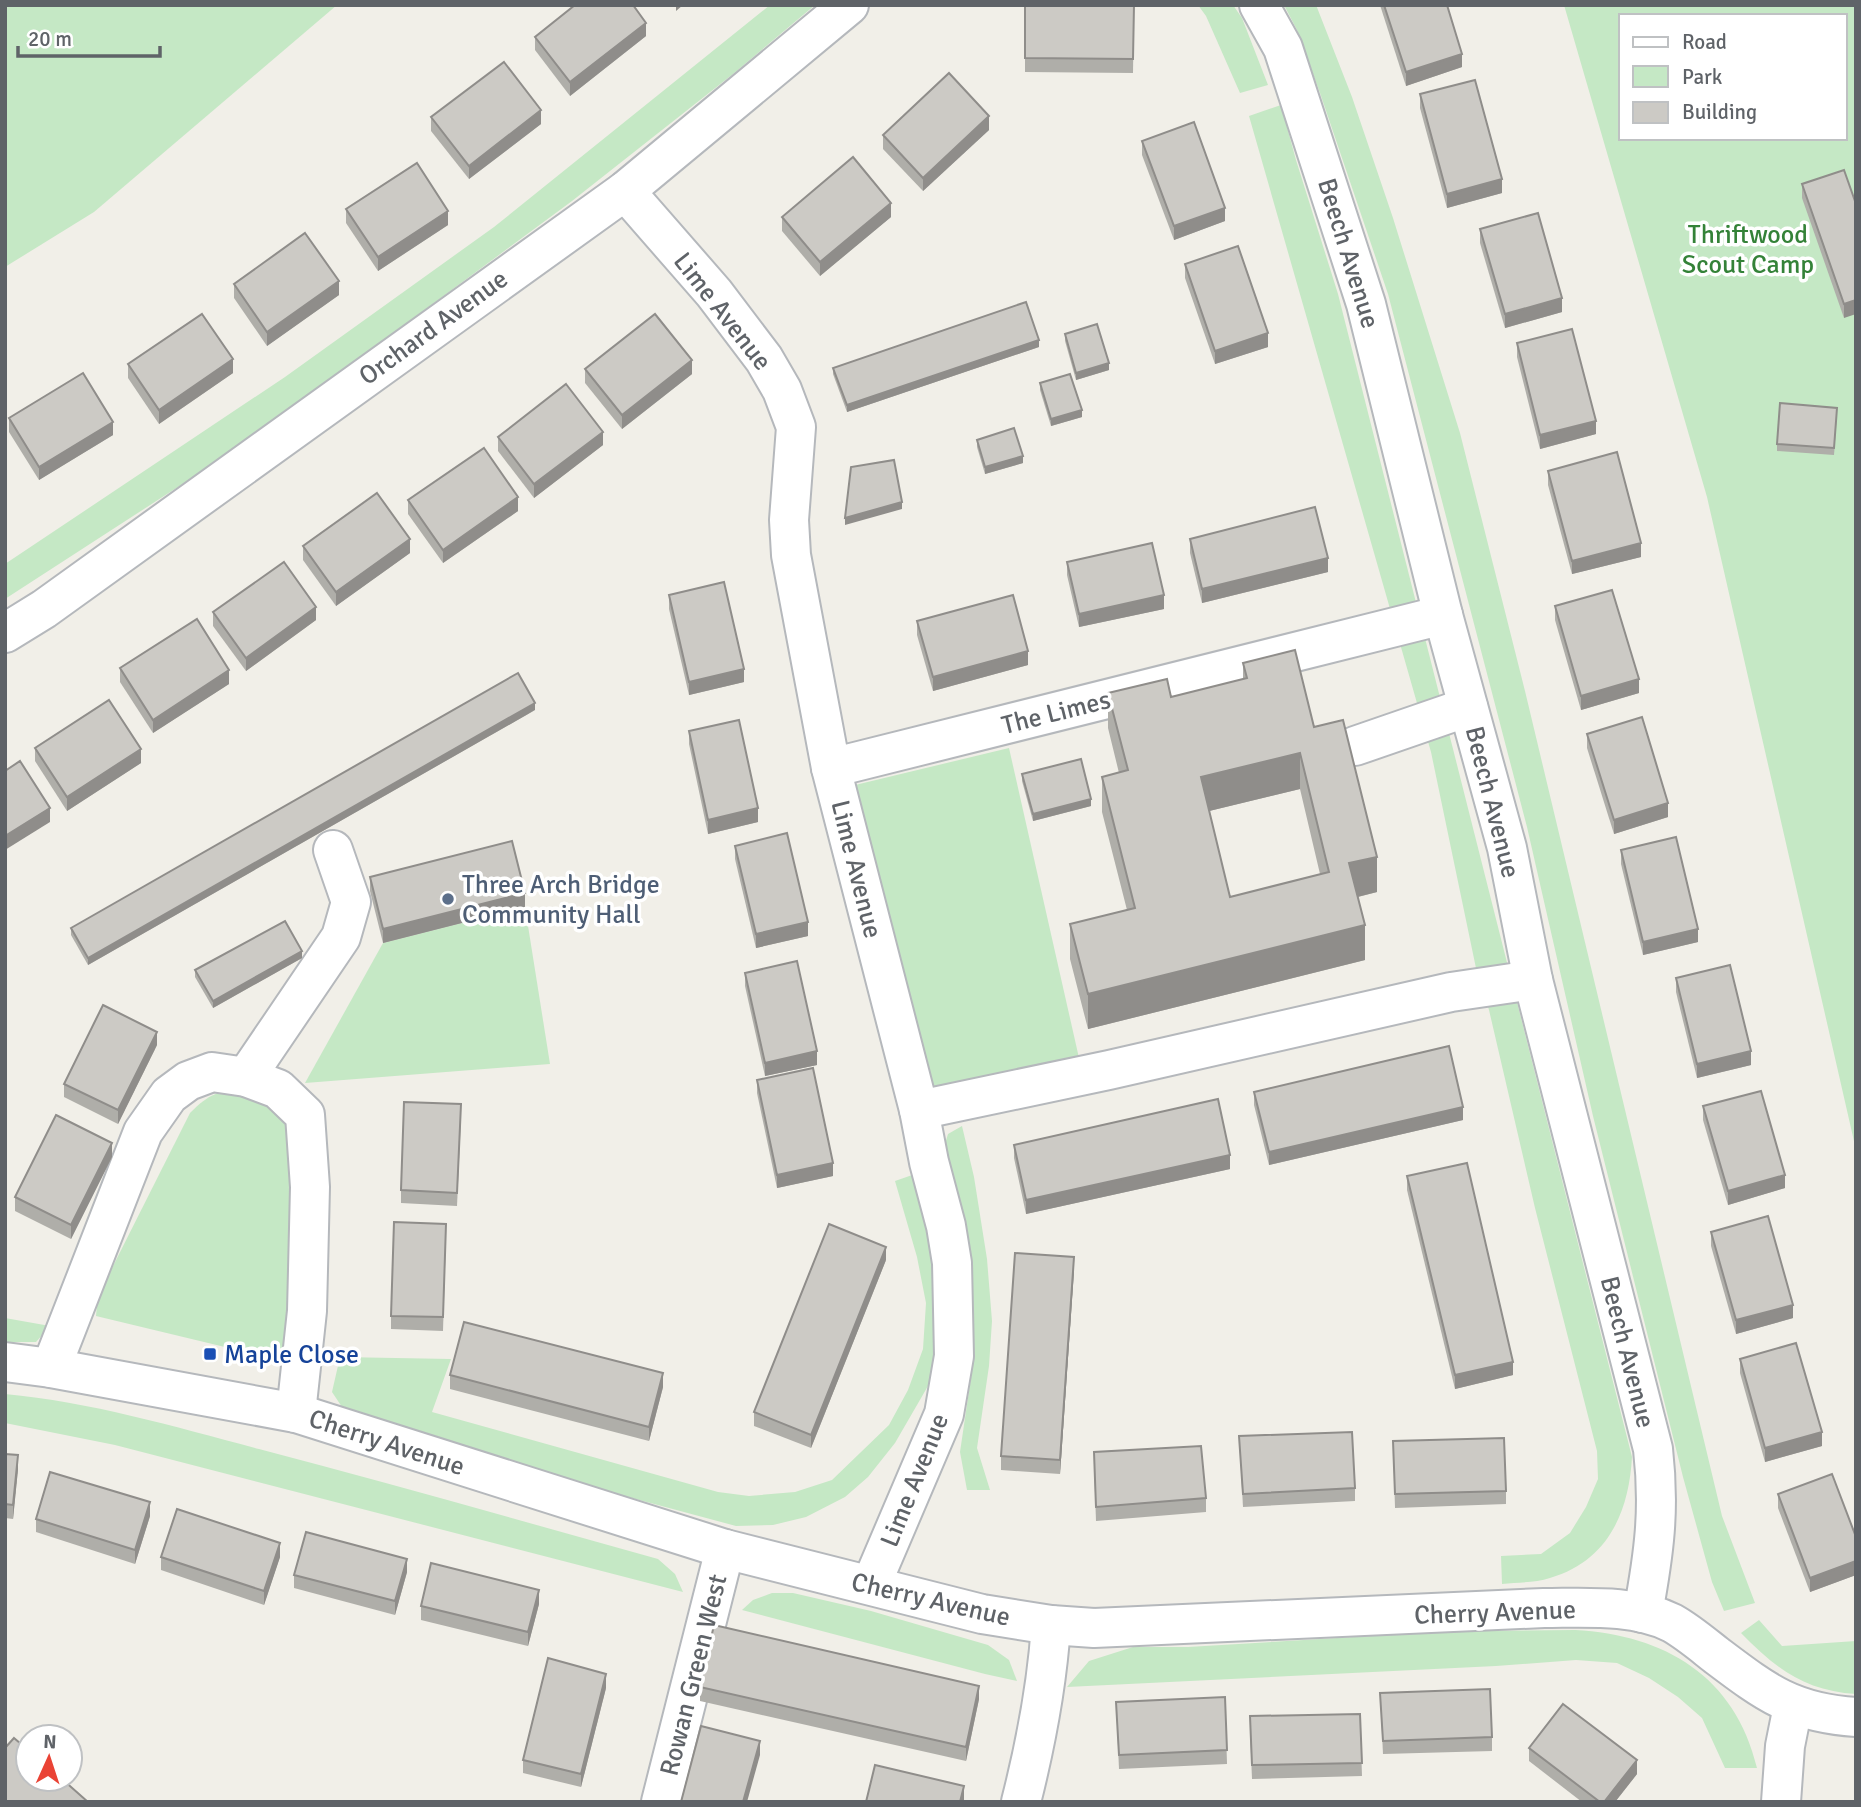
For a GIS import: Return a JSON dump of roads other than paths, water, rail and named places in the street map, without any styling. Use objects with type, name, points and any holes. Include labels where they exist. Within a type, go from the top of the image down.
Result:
[{"type":"street","name":"Orchard Avenue","points":[[5,633],[44,609],[625,191],[849,5]]},
{"type":"street","name":"Beech Avenue","points":[[1259,5],[1283,48],[1301,97],[1366,304],[1443,615],[1507,848],[1533,980],[1653,1449],[1657,1484],[1657,1527],[1643,1613]]},
{"type":"street","name":"Lime Avenue","points":[[625,191],[714,292],[764,359],[782,390],[796,427],[789,520],[791,555],[831,768],[946,1226],[952,1263],[954,1356],[944,1414],[871,1585]]},
{"type":"street","name":"The Limes","points":[[831,768],[1443,615]]},
{"type":"street","points":[[1355,746],[1468,707]]},
{"type":"street","points":[[246,1077],[341,937],[351,902],[333,850]]},
{"type":"street","points":[[919,1110],[1451,992],[1533,980]]},
{"type":"street","points":[[51,1368],[143,1132],[152,1118],[169,1095],[188,1081],[212,1072],[246,1077],[278,1089],[305,1115],[310,1187],[307,1311],[296,1413]]},
{"type":"street","name":"Cherry Avenue","points":[[5,1362],[296,1413],[725,1549],[982,1614],[1051,1625],[1094,1628],[1544,1608],[1594,1608],[1643,1613],[1671,1623],[1754,1684],[1793,1706],[1829,1716],[1856,1717]]},
{"type":"street","name":"Rowan Green West","points":[[661,1802],[725,1549]]},
{"type":"street","points":[[1021,1802],[1036,1744],[1048,1676],[1051,1625]]},
{"type":"street","points":[[1781,1802],[1785,1746],[1793,1706]]},
{"type":"place","name":"Three Arch Bridge Community Hall","points":[[448,899]]},
{"type":"place","name":"Maple Close","points":[[210,1354]]},
{"type":"park label","name":"Thriftwood Scout Camp","points":[[1748,249]]}]
